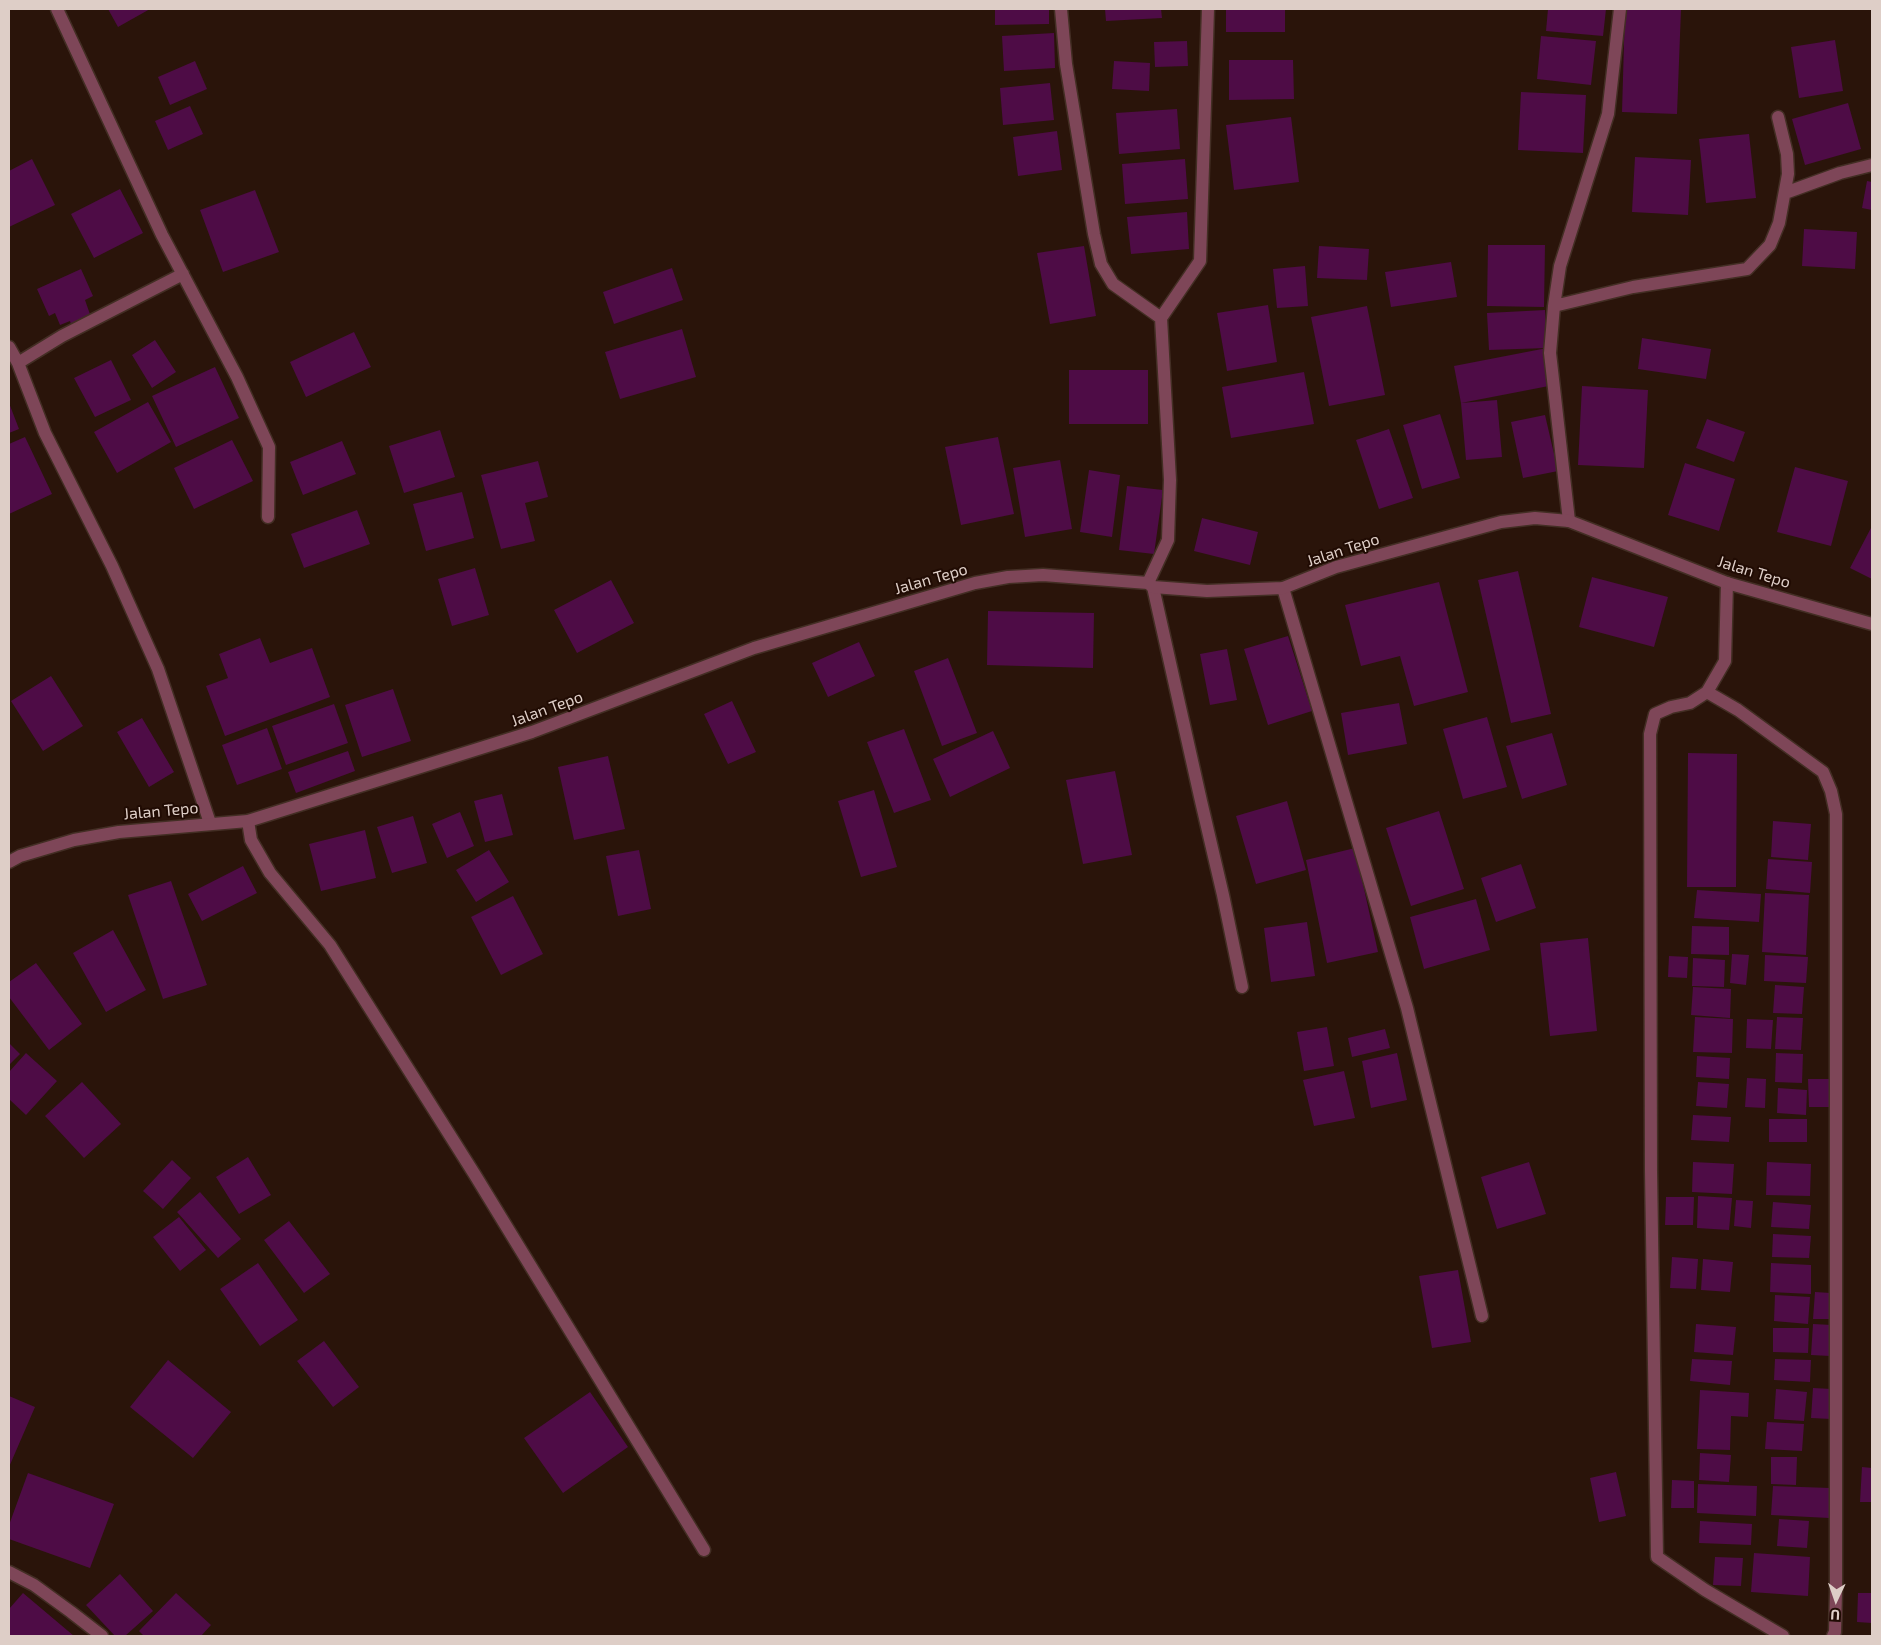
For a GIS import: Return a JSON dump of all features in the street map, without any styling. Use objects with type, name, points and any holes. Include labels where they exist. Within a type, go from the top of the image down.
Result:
[{"type":"street","points":[[57,9],[162,235],[237,377],[269,447],[268,517]]},
{"type":"street","points":[[1061,9],[1066,64],[1094,234],[1101,264],[1112,284],[1162,318]]},
{"type":"street","points":[[1208,9],[1200,261],[1162,318],[1170,480],[1168,540],[1151,585],[1223,895],[1242,987]]},
{"type":"street","points":[[1569,521],[1550,354],[1554,306],[1560,266],[1608,114],[1620,9]]},
{"type":"street","points":[[1554,306],[1633,287],[1747,269],[1770,245],[1779,223],[1788,174],[1787,154],[1778,117]]},
{"type":"street","points":[[1785,193],[1840,173],[1872,165]]},
{"type":"street","points":[[18,364],[62,336],[183,274]]},
{"type":"street","points":[[9,347],[18,364],[45,433],[112,566],[158,669],[210,823]]},
{"type":"street","name":"Jalan Tepo","points":[[9,862],[20,856],[74,840],[118,832],[248,821],[532,732],[754,648],[975,583],[1008,577],[1043,575],[1207,591],[1282,588],[1336,567],[1501,522],[1535,518],[1569,521],[1727,583],[1872,624]]},
{"type":"street","points":[[1727,583],[1725,660],[1707,692],[1690,703],[1671,707],[1655,714],[1650,734],[1651,1170],[1657,1557],[1705,1590],[1783,1636]]},
{"type":"street","points":[[1282,588],[1407,1008],[1482,1316]]},
{"type":"street","points":[[1707,692],[1738,710],[1822,772],[1831,791],[1836,814],[1836,1582],[1835,1632],[1833,1636]]},
{"type":"street","points":[[248,821],[251,840],[270,873],[330,945],[475,1175],[704,1550]]},
{"type":"street","points":[[9,1572],[64,1606],[102,1636]]},
{"type":"building","points":[[108,9],[150,9],[118,27]]},
{"type":"building","points":[[995,9],[1049,9],[1049,24],[995,25]]},
{"type":"building","points":[[1105,9],[1161,9],[1162,18],[1106,21]]},
{"type":"building","points":[[1226,9],[1285,9],[1285,32],[1226,32]]},
{"type":"building","points":[[1548,9],[1606,9],[1603,36],[1546,31]]},
{"type":"building","points":[[1625,9],[1681,9],[1677,114],[1622,112]]},
{"type":"building","points":[[1054,33],[1055,68],[1004,71],[1002,36]]},
{"type":"building","points":[[1541,36],[1596,41],[1591,85],[1537,79]]},
{"type":"building","points":[[1835,40],[1843,91],[1799,98],[1791,47]]},
{"type":"building","points":[[1187,41],[1188,66],[1155,67],[1154,42]]},
{"type":"building","points":[[1229,60],[1293,60],[1294,99],[1229,100]]},
{"type":"building","points":[[195,61],[207,89],[170,105],[158,77]]},
{"type":"building","points":[[1114,61],[1150,63],[1149,91],[1112,89]]},
{"type":"building","points":[[1050,83],[1054,120],[1003,125],[1000,88]]},
{"type":"building","points":[[1521,92],[1586,95],[1583,153],[1518,150]]},
{"type":"building","points":[[1848,103],[1861,149],[1805,165],[1792,119]]},
{"type":"building","points":[[190,106],[203,134],[168,150],[155,121]]},
{"type":"building","points":[[1177,109],[1180,149],[1119,154],[1116,113]]},
{"type":"building","points":[[1291,117],[1299,182],[1234,190],[1226,125]]},
{"type":"building","points":[[1057,131],[1062,170],[1018,176],[1013,137]]},
{"type":"building","points":[[1749,134],[1756,198],[1706,203],[1699,139]]},
{"type":"building","points":[[1635,157],[1691,160],[1688,215],[1632,212]]},
{"type":"building","points":[[32,159],[55,205],[9,227],[9,171]]},
{"type":"building","points":[[1185,159],[1188,199],[1125,204],[1122,164]]},
{"type":"building","points":[[1867,181],[1872,182],[1872,210],[1862,208]]},
{"type":"building","points":[[120,189],[143,233],[94,258],[71,214]]},
{"type":"building","points":[[255,190],[279,252],[223,272],[200,210]]},
{"type":"building","points":[[1187,212],[1189,249],[1131,254],[1127,217]]},
{"type":"building","points":[[1804,229],[1857,232],[1855,269],[1802,266]]},
{"type":"building","points":[[1488,245],[1545,245],[1544,307],[1487,306]]},
{"type":"building","points":[[1084,246],[1096,316],[1050,324],[1037,253]]},
{"type":"building","points":[[1319,246],[1369,249],[1367,280],[1317,278]]},
{"type":"building","points":[[1451,262],[1457,297],[1391,307],[1385,272]]},
{"type":"building","points":[[1305,266],[1308,306],[1277,308],[1273,269]]},
{"type":"building","points":[[672,268],[683,300],[614,324],[603,292]]},
{"type":"building","points":[[81,269],[93,296],[85,300],[92,320],[72,327],[70,321],[60,325],[55,313],[49,316],[37,289]]},
{"type":"building","points":[[1268,305],[1277,362],[1227,371],[1217,313]]},
{"type":"building","points":[[1367,306],[1385,395],[1329,406],[1311,317]]},
{"type":"building","points":[[1545,310],[1547,348],[1489,350],[1487,313]]},
{"type":"building","points":[[682,329],[696,377],[620,399],[605,352]]},
{"type":"building","points":[[354,332],[371,367],[306,397],[290,362]]},
{"type":"building","points":[[1642,338],[1711,349],[1706,379],[1638,369]]},
{"type":"building","points":[[155,340],[176,372],[152,388],[132,355]]},
{"type":"building","points":[[1547,348],[1554,385],[1461,403],[1454,366]]},
{"type":"building","points":[[111,360],[131,400],[95,417],[74,378]]},
{"type":"building","points":[[215,367],[239,418],[176,447],[152,396]]},
{"type":"building","points":[[1069,370],[1148,370],[1148,424],[1069,424]]},
{"type":"building","points":[[1304,372],[1314,424],[1231,438],[1222,387]]},
{"type":"building","points":[[1582,386],[1648,390],[1644,468],[1578,465]]},
{"type":"building","points":[[1497,400],[1502,457],[1466,460],[1461,403]]},
{"type":"building","points":[[148,402],[171,442],[117,473],[94,432]]},
{"type":"building","points":[[9,403],[19,429],[9,433]]},
{"type":"building","points":[[1440,414],[1460,478],[1422,489],[1403,425]]},
{"type":"building","points":[[1545,415],[1558,471],[1523,478],[1511,422]]},
{"type":"building","points":[[1707,419],[1745,432],[1734,462],[1696,448]]},
{"type":"building","points":[[1389,429],[1413,498],[1379,509],[1356,440]]},
{"type":"building","points":[[440,430],[455,477],[404,493],[389,446]]},
{"type":"building","points":[[25,437],[52,494],[9,514],[9,444]]},
{"type":"building","points":[[998,437],[1014,514],[961,525],[945,447]]},
{"type":"building","points":[[232,440],[253,481],[194,509],[174,468]]},
{"type":"building","points":[[342,441],[356,474],[303,495],[290,462]]},
{"type":"building","points":[[1060,460],[1072,529],[1025,537],[1013,468]]},
{"type":"building","points":[[538,461],[548,497],[525,503],[535,541],[501,549],[481,475]]},
{"type":"building","points":[[1685,463],[1735,479],[1719,531],[1668,515]]},
{"type":"building","points":[[1795,467],[1848,481],[1831,546],[1777,532]]},
{"type":"building","points":[[1089,470],[1120,475],[1112,537],[1080,532]]},
{"type":"building","points":[[1127,486],[1163,490],[1154,554],[1119,550]]},
{"type":"building","points":[[462,492],[474,538],[426,551],[413,504]]},
{"type":"building","points":[[357,510],[370,544],[304,568],[291,534]]},
{"type":"building","points":[[1202,518],[1258,532],[1250,565],[1194,551]]},
{"type":"building","points":[[1872,526],[1872,579],[1850,568]]},
{"type":"building","points":[[475,568],[489,615],[452,626],[438,579]]},
{"type":"building","points":[[1518,571],[1551,714],[1511,723],[1478,580]]},
{"type":"building","points":[[1592,577],[1668,597],[1654,647],[1579,627]]},
{"type":"building","points":[[611,580],[634,623],[577,653],[554,610]]},
{"type":"building","points":[[1439,582],[1468,692],[1414,706],[1400,656],[1361,666],[1345,605]]},
{"type":"building","points":[[988,611],[1094,613],[1093,668],[987,665]]},
{"type":"building","points":[[1288,636],[1312,711],[1268,725],[1244,649]]},
{"type":"building","points":[[260,638],[270,663],[312,648],[330,697],[225,736],[206,686],[228,678],[219,654]]},
{"type":"building","points":[[859,642],[875,676],[828,697],[812,663]]},
{"type":"building","points":[[1227,649],[1237,700],[1210,705],[1200,654]]},
{"type":"building","points":[[948,658],[977,733],[942,746],[914,671]]},
{"type":"building","points":[[51,676],[83,726],[43,751],[11,701]]},
{"type":"building","points":[[393,689],[411,741],[362,757],[345,705]]},
{"type":"building","points":[[732,701],[756,752],[728,764],[704,714]]},
{"type":"building","points":[[1399,703],[1407,744],[1348,755],[1341,713]]},
{"type":"building","points":[[334,704],[348,743],[286,765],[272,726]]},
{"type":"building","points":[[1487,717],[1507,787],[1463,799],[1443,729]]},
{"type":"building","points":[[142,718],[174,772],[149,787],[117,732]]},
{"type":"building","points":[[267,728],[282,769],[237,785],[222,745]]},
{"type":"building","points":[[904,729],[931,800],[894,813],[867,742]]},
{"type":"building","points":[[993,731],[1010,768],[950,797],[933,759]]},
{"type":"building","points":[[1552,733],[1567,785],[1522,799],[1506,746]]},
{"type":"building","points":[[348,751],[355,771],[296,793],[288,772]]},
{"type":"building","points":[[1688,753],[1737,754],[1736,887],[1687,887]]},
{"type":"building","points":[[608,756],[625,829],[574,840],[558,767]]},
{"type":"building","points":[[1115,771],[1132,855],[1083,864],[1066,780]]},
{"type":"building","points":[[874,790],[897,867],[861,877],[838,801]]},
{"type":"building","points":[[502,794],[513,835],[485,842],[474,801]]},
{"type":"building","points":[[1287,801],[1306,870],[1256,884],[1236,816]]},
{"type":"building","points":[[1439,811],[1464,889],[1411,906],[1386,828]]},
{"type":"building","points":[[460,812],[474,846],[447,858],[432,824]]},
{"type":"building","points":[[413,816],[427,863],[392,873],[377,827]]},
{"type":"building","points":[[1773,821],[1811,824],[1808,860],[1771,857]]},
{"type":"building","points":[[365,830],[376,878],[321,891],[309,844]]},
{"type":"building","points":[[1355,848],[1378,952],[1327,963],[1306,860]]},
{"type":"building","points":[[489,850],[509,882],[476,902],[456,870]]},
{"type":"building","points":[[639,850],[651,909],[618,916],[606,856]]},
{"type":"building","points":[[1768,859],[1812,862],[1810,893],[1766,889]]},
{"type":"building","points":[[1521,864],[1536,908],[1496,922],[1481,878]]},
{"type":"building","points":[[243,866],[257,893],[202,921],[188,894]]},
{"type":"building","points":[[171,881],[207,985],[163,999],[128,895]]},
{"type":"building","points":[[1697,890],[1761,894],[1759,922],[1694,918]]},
{"type":"building","points":[[1765,893],[1809,895],[1806,955],[1762,952]]},
{"type":"building","points":[[513,896],[543,954],[501,975],[471,917]]},
{"type":"building","points":[[1476,899],[1490,950],[1424,969],[1410,917]]},
{"type":"building","points":[[1307,922],[1315,976],[1271,982],[1264,928]]},
{"type":"building","points":[[1692,926],[1729,927],[1729,955],[1691,954]]},
{"type":"building","points":[[113,930],[146,990],[106,1012],[73,953]]},
{"type":"building","points":[[1588,938],[1597,1031],[1550,1036],[1540,943]]},
{"type":"building","points":[[1732,954],[1749,955],[1746,985],[1730,983]]},
{"type":"building","points":[[1765,955],[1808,957],[1806,983],[1764,981]]},
{"type":"building","points":[[1669,956],[1688,957],[1687,978],[1668,977]]},
{"type":"building","points":[[1693,958],[1725,960],[1724,987],[1692,986]]},
{"type":"building","points":[[36,963],[82,1024],[49,1050],[9,997],[9,982]]},
{"type":"building","points":[[1775,985],[1804,987],[1802,1014],[1773,1013]]},
{"type":"building","points":[[1693,987],[1731,989],[1730,1018],[1691,1015]]},
{"type":"building","points":[[1695,1017],[1733,1019],[1732,1053],[1693,1052]]},
{"type":"building","points":[[1777,1017],[1803,1018],[1801,1050],[1775,1049]]},
{"type":"building","points":[[1747,1019],[1773,1020],[1771,1049],[1746,1048]]},
{"type":"building","points":[[1327,1027],[1334,1066],[1304,1071],[1297,1032]]},
{"type":"building","points":[[1385,1029],[1390,1048],[1352,1057],[1348,1038]]},
{"type":"building","points":[[9,1043],[20,1054],[9,1065]]},
{"type":"building","points":[[26,1053],[57,1081],[26,1115],[9,1099],[9,1072]]},
{"type":"building","points":[[1397,1053],[1407,1100],[1371,1108],[1362,1061]]},
{"type":"building","points":[[1776,1053],[1803,1054],[1802,1083],[1775,1082]]},
{"type":"building","points":[[1697,1056],[1730,1058],[1729,1079],[1696,1077]]},
{"type":"building","points":[[1344,1071],[1355,1118],[1314,1126],[1303,1080]]},
{"type":"building","points":[[1747,1078],[1766,1079],[1765,1108],[1745,1107]]},
{"type":"building","points":[[1808,1079],[1830,1079],[1830,1107],[1809,1107]]},
{"type":"building","points":[[82,1082],[121,1124],[84,1158],[45,1116]]},
{"type":"building","points":[[1698,1082],[1729,1084],[1727,1108],[1696,1106]]},
{"type":"building","points":[[1778,1088],[1807,1090],[1806,1115],[1777,1113]]},
{"type":"building","points":[[1693,1115],[1731,1117],[1729,1142],[1691,1140]]},
{"type":"building","points":[[1769,1119],[1807,1119],[1807,1142],[1769,1142]]},
{"type":"building","points":[[248,1157],[271,1195],[239,1214],[216,1177]]},
{"type":"building","points":[[172,1160],[191,1178],[163,1209],[143,1191]]},
{"type":"building","points":[[1529,1162],[1546,1214],[1497,1229],[1481,1177]]},
{"type":"building","points":[[1693,1162],[1734,1164],[1732,1194],[1692,1192]]},
{"type":"building","points":[[1767,1162],[1811,1164],[1810,1196],[1766,1195]]},
{"type":"building","points":[[200,1192],[241,1239],[218,1258],[177,1212]]},
{"type":"building","points":[[1698,1196],[1732,1198],[1729,1230],[1697,1228]]},
{"type":"building","points":[[1666,1197],[1694,1197],[1693,1225],[1665,1225]]},
{"type":"building","points":[[1736,1200],[1753,1201],[1751,1228],[1734,1226]]},
{"type":"building","points":[[1773,1202],[1811,1205],[1809,1229],[1771,1227]]},
{"type":"building","points":[[179,1217],[206,1250],[180,1271],[153,1237]]},
{"type":"building","points":[[289,1221],[330,1274],[304,1293],[264,1240]]},
{"type":"building","points":[[1773,1234],[1811,1236],[1809,1258],[1772,1257]]},
{"type":"building","points":[[1672,1257],[1698,1259],[1696,1289],[1670,1288]]},
{"type":"building","points":[[1703,1259],[1733,1262],[1730,1292],[1701,1290]]},
{"type":"building","points":[[258,1263],[298,1320],[260,1346],[220,1289]]},
{"type":"building","points":[[1771,1263],[1811,1265],[1811,1294],[1770,1292]]},
{"type":"building","points":[[1458,1270],[1471,1342],[1432,1348],[1419,1276]]},
{"type":"building","points":[[1815,1292],[1831,1293],[1830,1319],[1813,1319]]},
{"type":"building","points":[[1775,1295],[1810,1297],[1808,1324],[1774,1321]]},
{"type":"building","points":[[1696,1324],[1736,1327],[1733,1355],[1694,1352]]},
{"type":"building","points":[[1813,1324],[1832,1325],[1830,1356],[1811,1355]]},
{"type":"building","points":[[1773,1328],[1809,1328],[1808,1353],[1773,1352]]},
{"type":"building","points":[[324,1341],[359,1387],[333,1407],[297,1361]]},
{"type":"building","points":[[1692,1359],[1732,1361],[1730,1385],[1690,1381]]},
{"type":"building","points":[[1775,1359],[1811,1360],[1810,1382],[1774,1380]]},
{"type":"building","points":[[168,1360],[231,1412],[193,1458],[130,1407]]},
{"type":"building","points":[[1813,1388],[1832,1389],[1831,1419],[1811,1418]]},
{"type":"building","points":[[1776,1389],[1807,1392],[1804,1421],[1774,1419]]},
{"type":"building","points":[[1700,1390],[1749,1393],[1748,1417],[1731,1416],[1730,1450],[1697,1449]]},
{"type":"building","points":[[590,1392],[628,1447],[563,1493],[524,1438]]},
{"type":"building","points":[[9,1396],[35,1407],[9,1467]]},
{"type":"building","points":[[1767,1422],[1804,1424],[1802,1451],[1765,1449]]},
{"type":"building","points":[[1700,1453],[1731,1455],[1729,1482],[1699,1480]]},
{"type":"building","points":[[1771,1457],[1797,1457],[1796,1485],[1771,1484]]},
{"type":"building","points":[[1862,1467],[1872,1468],[1872,1502],[1860,1502]]},
{"type":"building","points":[[1616,1472],[1626,1516],[1599,1522],[1590,1478]]},
{"type":"building","points":[[28,1473],[114,1504],[90,1568],[9,1539],[9,1525]]},
{"type":"building","points":[[1672,1480],[1694,1481],[1694,1508],[1671,1508]]},
{"type":"building","points":[[1698,1484],[1757,1486],[1756,1516],[1697,1513]]},
{"type":"building","points":[[1773,1486],[1830,1488],[1829,1518],[1771,1515]]},
{"type":"building","points":[[1779,1519],[1809,1521],[1807,1548],[1777,1546]]},
{"type":"building","points":[[1700,1521],[1752,1524],[1751,1545],[1699,1543]]},
{"type":"building","points":[[1754,1553],[1810,1557],[1808,1596],[1751,1592]]},
{"type":"building","points":[[1715,1557],[1743,1558],[1741,1586],[1713,1585]]},
{"type":"building","points":[[120,1574],[153,1611],[125,1636],[115,1636],[86,1605]]},
{"type":"building","points":[[23,1593],[74,1636],[9,1636],[9,1609]]},
{"type":"building","points":[[176,1593],[211,1625],[201,1636],[144,1636],[139,1631]]},
{"type":"building","points":[[1858,1593],[1872,1593],[1872,1623],[1857,1622]]}]
